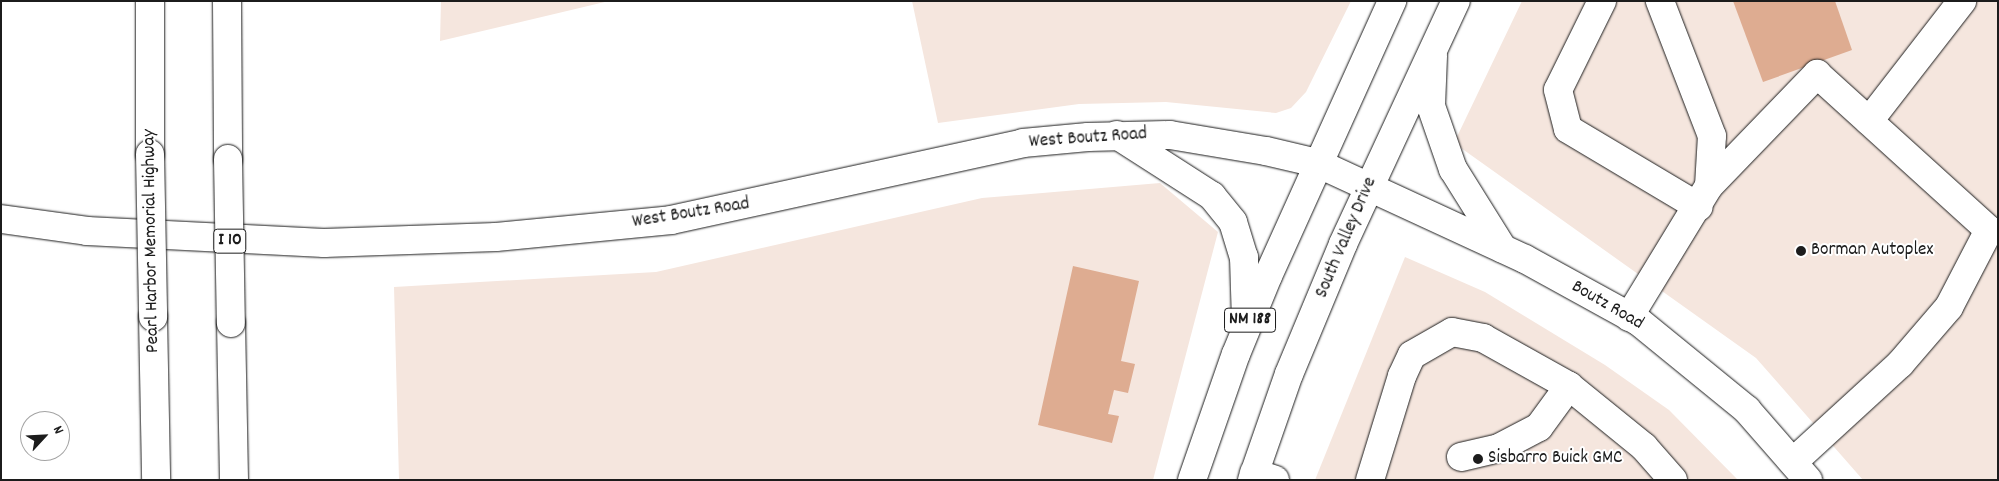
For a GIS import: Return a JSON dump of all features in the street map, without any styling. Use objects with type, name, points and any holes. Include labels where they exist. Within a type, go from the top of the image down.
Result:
[{"type":"main road","name":"Pearl Harbor Memorial Highway","points":[[150,1],[150,154],[156,480]]},
{"type":"main road","name":"I 10","points":[[227,1],[234,480]]},
{"type":"main road","name":"NM 188","points":[[1192,480],[1246,329],[1316,163],[1392,1]]},
{"type":"main road","name":"South Valley Drive","points":[[1260,477],[1289,374],[1368,186],[1456,1]]},
{"type":"main road","points":[[1602,1],[1558,90],[1568,129],[1704,197]]},
{"type":"main road","points":[[1660,1],[1712,136],[1704,197]]},
{"type":"main road","points":[[1868,120],[1962,1]]},
{"type":"main road","points":[[1434,45],[1431,106],[1453,169],[1503,249]]},
{"type":"main road","points":[[1630,317],[1704,197],[1817,74],[1996,232],[1949,307],[1900,364],[1800,471]]},
{"type":"main road","name":"West Boutz Road","points":[[1,219],[87,232],[324,243],[496,237],[671,220],[1023,143],[1117,135],[1170,135],[1266,150],[1316,163],[1368,186]]},
{"type":"main road","points":[[1117,135],[1212,196],[1233,222],[1244,257],[1246,329]]},
{"type":"main road","name":"Boutz Road","points":[[1368,186],[1503,249],[1630,317],[1747,410],[1800,471]]},
{"type":"main road","points":[[1370,480],[1402,376],[1412,356],[1452,332],[1483,338],[1568,386],[1644,447],[1673,480]]},
{"type":"main road","points":[[1461,457],[1499,448],[1539,427],[1568,386]]},
{"type":"shaded area","points":[[441,1],[609,1],[440,41]]},
{"type":"shaded area","points":[[912,1],[1351,1],[1306,92],[1291,108],[1276,113],[1166,102],[1079,104],[938,123]]},
{"type":"shaded area","name":"Borman Autoplex","points":[[1522,1],[1998,1],[1998,480],[1863,480],[1756,358],[1454,143]]},
{"type":"shaded area","points":[[1160,183],[1218,232],[1153,480],[399,480],[394,287],[656,272],[982,198]]},
{"type":"shaded area","points":[[1405,257],[1485,292],[1605,365],[1669,410],[1738,480],[1315,480]]},
{"type":"building","points":[[1733,1],[1835,1],[1852,50],[1763,82]]},
{"type":"building","points":[[1073,266],[1139,281],[1121,361],[1135,364],[1128,393],[1114,390],[1108,414],[1119,416],[1112,443],[1038,425]]},
{"type":"place","name":"Borman Autoplex","points":[[1801,251]]},
{"type":"place","name":"Sisbarro Buick GMC","points":[[1478,459]]}]
